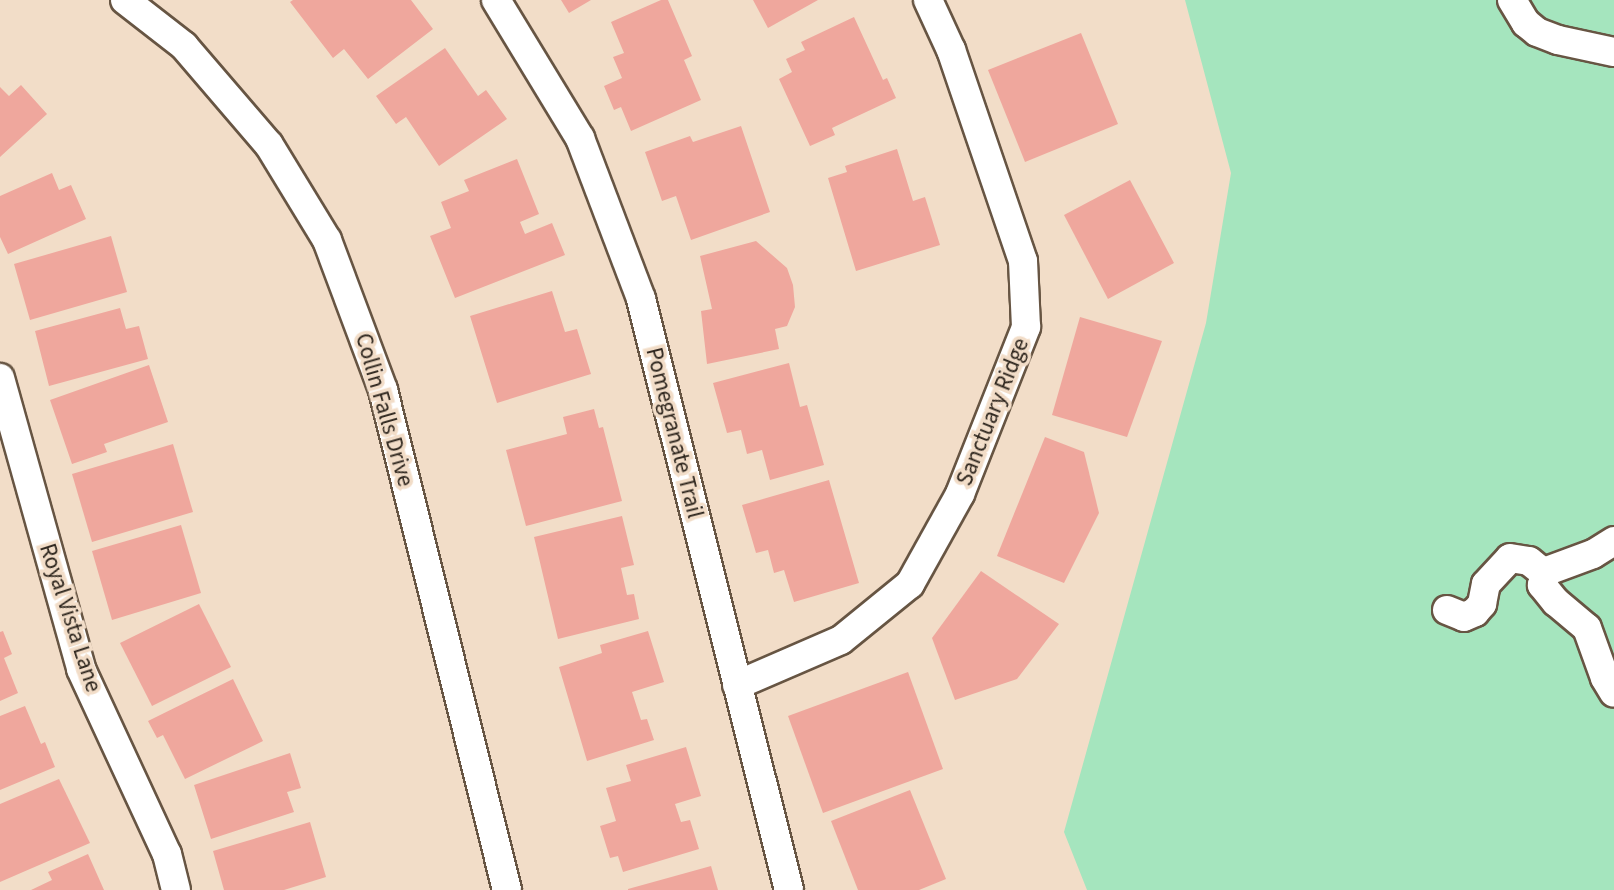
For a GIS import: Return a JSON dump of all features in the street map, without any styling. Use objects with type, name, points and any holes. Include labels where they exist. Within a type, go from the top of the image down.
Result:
[{"type":"street","name":"Collin Falls Drive","points":[[125,0],[184,46],[269,145],[327,240],[383,390],[507,890]]},
{"type":"street","name":"Pomegranate Trail","points":[[496,0],[580,138],[641,299],[789,890]]},
{"type":"street","name":"Sanctuary Ridge","points":[[737,685],[841,640],[910,584],[960,494],[1026,327],[1023,261],[951,50],[928,0]]},
{"type":"street","points":[[1512,0],[1525,23],[1537,32],[1558,40],[1614,52]]},
{"type":"street","name":"Royal Vista Lane","points":[[0,378],[81,669],[167,854],[176,890]]},
{"type":"street","points":[[1545,574],[1602,550],[1614,541]]},
{"type":"street","points":[[1447,610],[1464,617],[1475,612],[1482,604],[1486,584],[1510,558],[1529,561],[1545,574]]},
{"type":"street","points":[[1545,574],[1542,585],[1547,594],[1587,628],[1593,637],[1599,663],[1614,693]]},
{"type":"green space","points":[[1185,0],[1614,0],[1614,890],[1087,890],[1064,832],[1206,323],[1231,173]]},
{"type":"building","points":[[411,0],[433,29],[368,79],[344,49],[333,58],[290,2]]},
{"type":"building","points":[[561,0],[591,0],[569,13]]},
{"type":"building","points":[[661,0],[668,0],[692,56],[684,60],[701,100],[631,131],[621,107],[614,110],[604,86],[622,78],[613,57],[624,53],[611,22]]},
{"type":"building","points":[[753,0],[818,0],[768,28]]},
{"type":"building","points":[[854,17],[883,80],[887,78],[896,98],[832,128],[835,135],[810,146],[779,79],[792,72],[786,59],[805,50],[801,42]]},
{"type":"building","points":[[1081,33],[1118,124],[1025,162],[988,70]]},
{"type":"building","points":[[445,48],[478,96],[486,90],[507,119],[439,166],[406,117],[396,124],[376,96]]},
{"type":"building","points":[[21,85],[47,114],[0,157],[0,87],[9,96]]},
{"type":"building","points":[[741,126],[770,212],[691,240],[676,196],[662,201],[645,152],[690,136],[693,142]]},
{"type":"building","points":[[897,149],[913,201],[925,197],[940,245],[856,271],[828,178],[847,172],[845,166]]},
{"type":"building","points":[[517,159],[539,214],[520,222],[525,234],[552,223],[565,255],[455,298],[430,236],[451,228],[441,202],[469,191],[464,180]]},
{"type":"building","points":[[52,173],[59,190],[71,185],[86,219],[8,254],[0,237],[0,196]]},
{"type":"building","points":[[1130,180],[1174,263],[1108,299],[1064,215]]},
{"type":"building","points":[[111,236],[127,292],[30,320],[14,264]]},
{"type":"building","points":[[756,241],[787,268],[793,285],[795,307],[787,326],[775,329],[779,349],[707,364],[701,311],[712,309],[700,256]]},
{"type":"building","points":[[552,291],[565,332],[577,329],[591,374],[497,403],[470,316]]},
{"type":"building","points":[[120,308],[126,329],[139,326],[148,359],[49,386],[35,331]]},
{"type":"building","points":[[1080,317],[1162,341],[1127,437],[1052,415]]},
{"type":"building","points":[[789,363],[800,407],[807,405],[824,465],[770,480],[762,450],[747,454],[741,430],[727,433],[713,383]]},
{"type":"building","points":[[149,365],[168,422],[104,444],[107,452],[72,464],[50,400]]},
{"type":"building","points":[[594,409],[599,428],[603,427],[622,501],[526,526],[506,450],[567,434],[563,417]]},
{"type":"building","points":[[1045,437],[1084,452],[1099,513],[1064,583],[997,556]]},
{"type":"building","points":[[173,444],[193,512],[92,542],[72,474]]},
{"type":"building","points":[[829,480],[859,583],[794,602],[784,570],[774,573],[768,550],[756,553],[742,505]]},
{"type":"building","points":[[622,516],[634,565],[621,568],[627,595],[634,594],[639,619],[558,639],[534,537]]},
{"type":"building","points":[[181,525],[201,593],[112,620],[92,551]]},
{"type":"building","points":[[981,571],[1059,624],[1017,679],[955,700],[932,638]]},
{"type":"building","points":[[199,604],[231,667],[152,706],[120,643]]},
{"type":"building","points":[[3,631],[12,654],[4,658],[18,693],[0,701],[0,632]]},
{"type":"building","points":[[648,631],[664,682],[632,692],[641,720],[647,719],[654,740],[587,761],[559,667],[602,653],[600,645]]},
{"type":"building","points":[[908,672],[943,769],[823,813],[788,716]]},
{"type":"building","points":[[233,679],[263,741],[185,779],[163,735],[157,738],[148,721]]},
{"type":"building","points":[[25,706],[41,744],[45,742],[55,767],[0,790],[0,716]]},
{"type":"building","points":[[686,747],[701,796],[675,804],[681,822],[690,820],[699,849],[623,872],[618,856],[610,858],[600,826],[616,821],[606,788],[631,781],[626,765]]},
{"type":"building","points":[[290,753],[301,788],[287,792],[294,812],[211,839],[194,785]]},
{"type":"building","points":[[59,779],[90,843],[0,882],[0,804]]},
{"type":"building","points":[[910,790],[946,879],[919,890],[858,890],[831,821]]},
{"type":"building","points":[[310,822],[326,877],[284,890],[224,890],[213,851]]},
{"type":"building","points":[[88,854],[104,890],[31,890],[52,880],[48,872]]},
{"type":"building","points":[[711,866],[718,890],[628,890],[628,889]]}]
